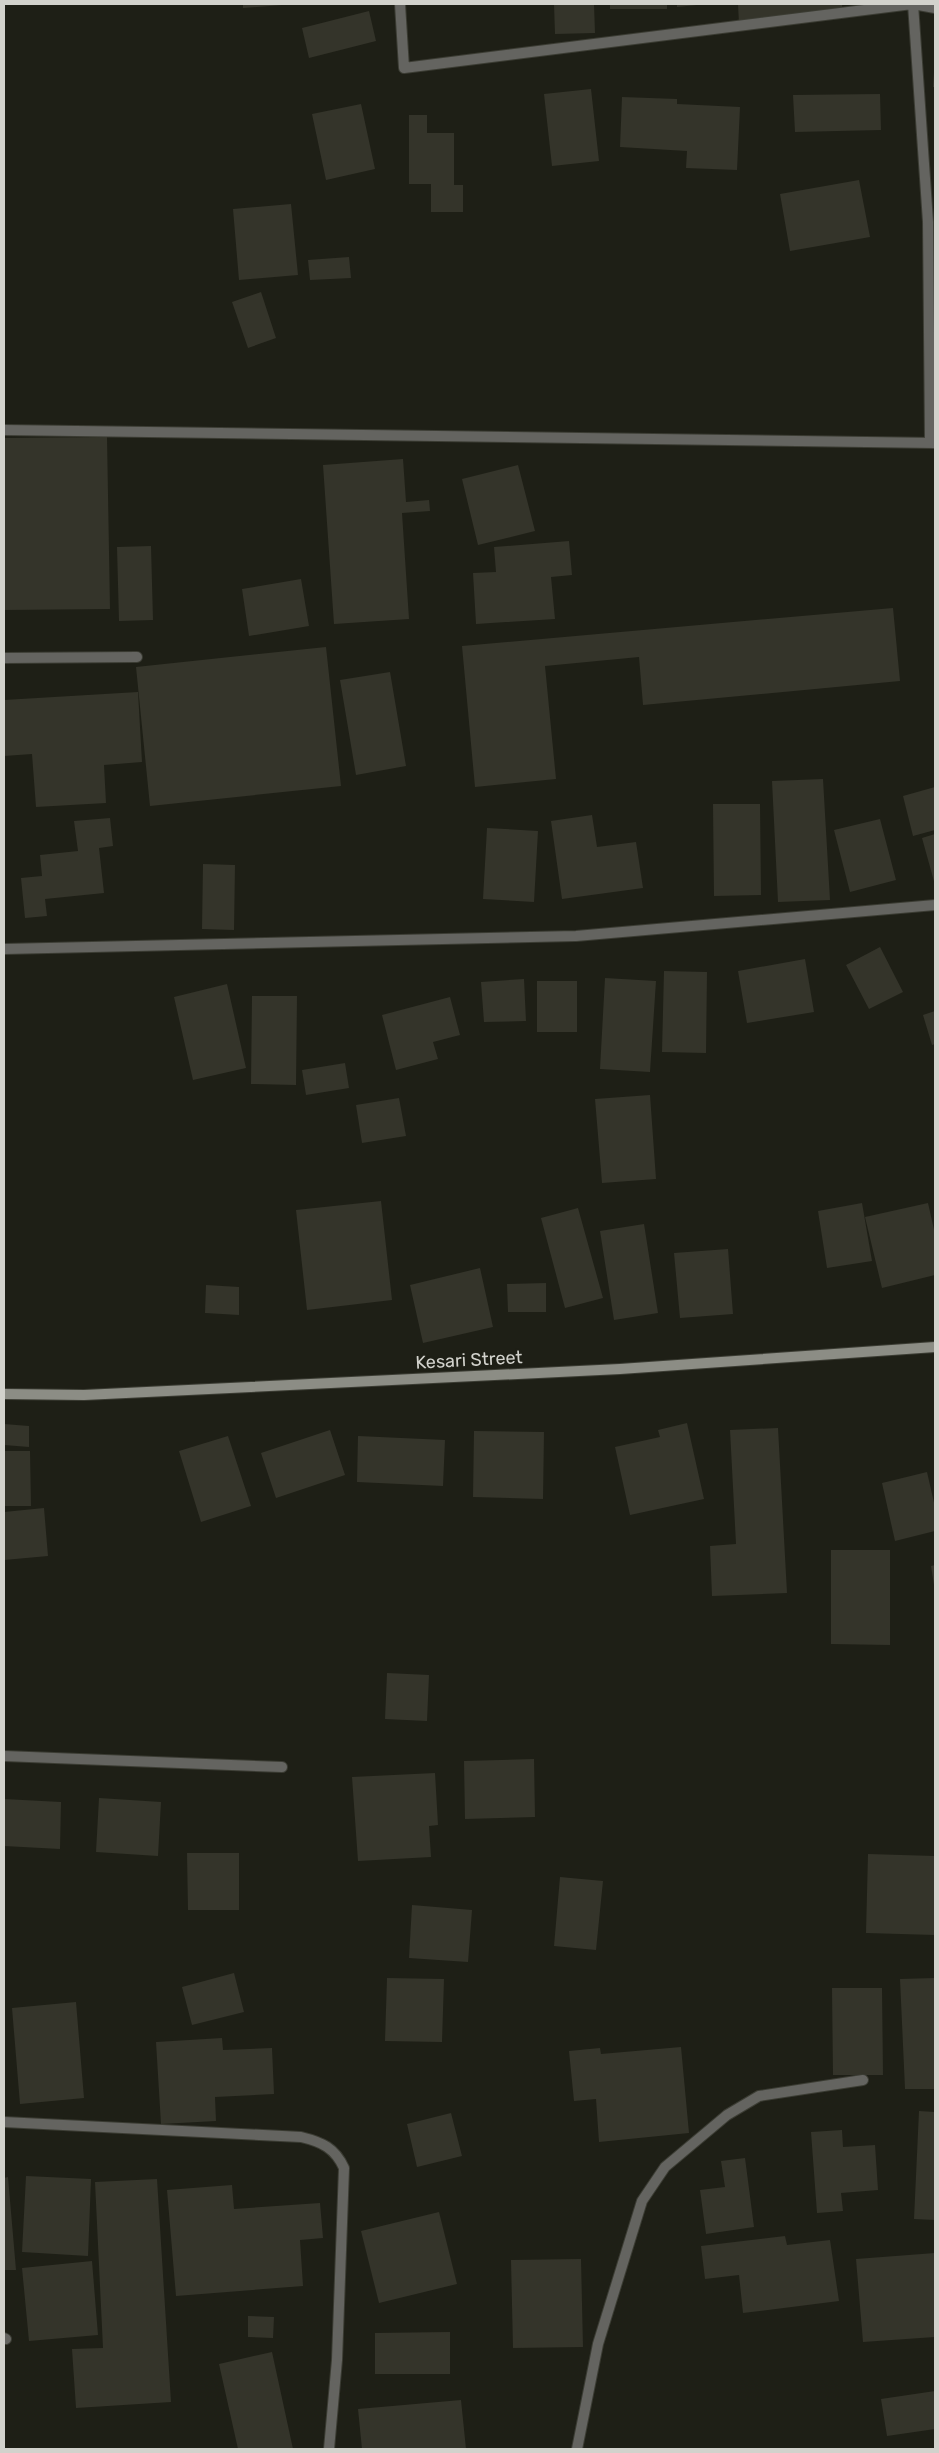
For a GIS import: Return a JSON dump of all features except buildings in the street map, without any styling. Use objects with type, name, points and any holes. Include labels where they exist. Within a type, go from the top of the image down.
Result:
[{"type":"street","points":[[400,4],[404,68],[912,4],[935,8]]},
{"type":"street","points":[[4,430],[933,443],[932,221],[912,4]]},
{"type":"street","points":[[4,658],[137,657]]},
{"type":"street","points":[[4,949],[576,936],[935,905]]},
{"type":"street","name":"Kesari Street","points":[[4,1394],[84,1395],[600,1370],[935,1347]]},
{"type":"street","points":[[4,1756],[282,1767]]},
{"type":"street","points":[[577,2449],[598,2344],[642,2201],[664,2167],[727,2115],[759,2096],[863,2080]]},
{"type":"street","points":[[4,2122],[301,2137],[328,2146],[339,2156],[344,2168],[337,2360],[329,2449]]}]
